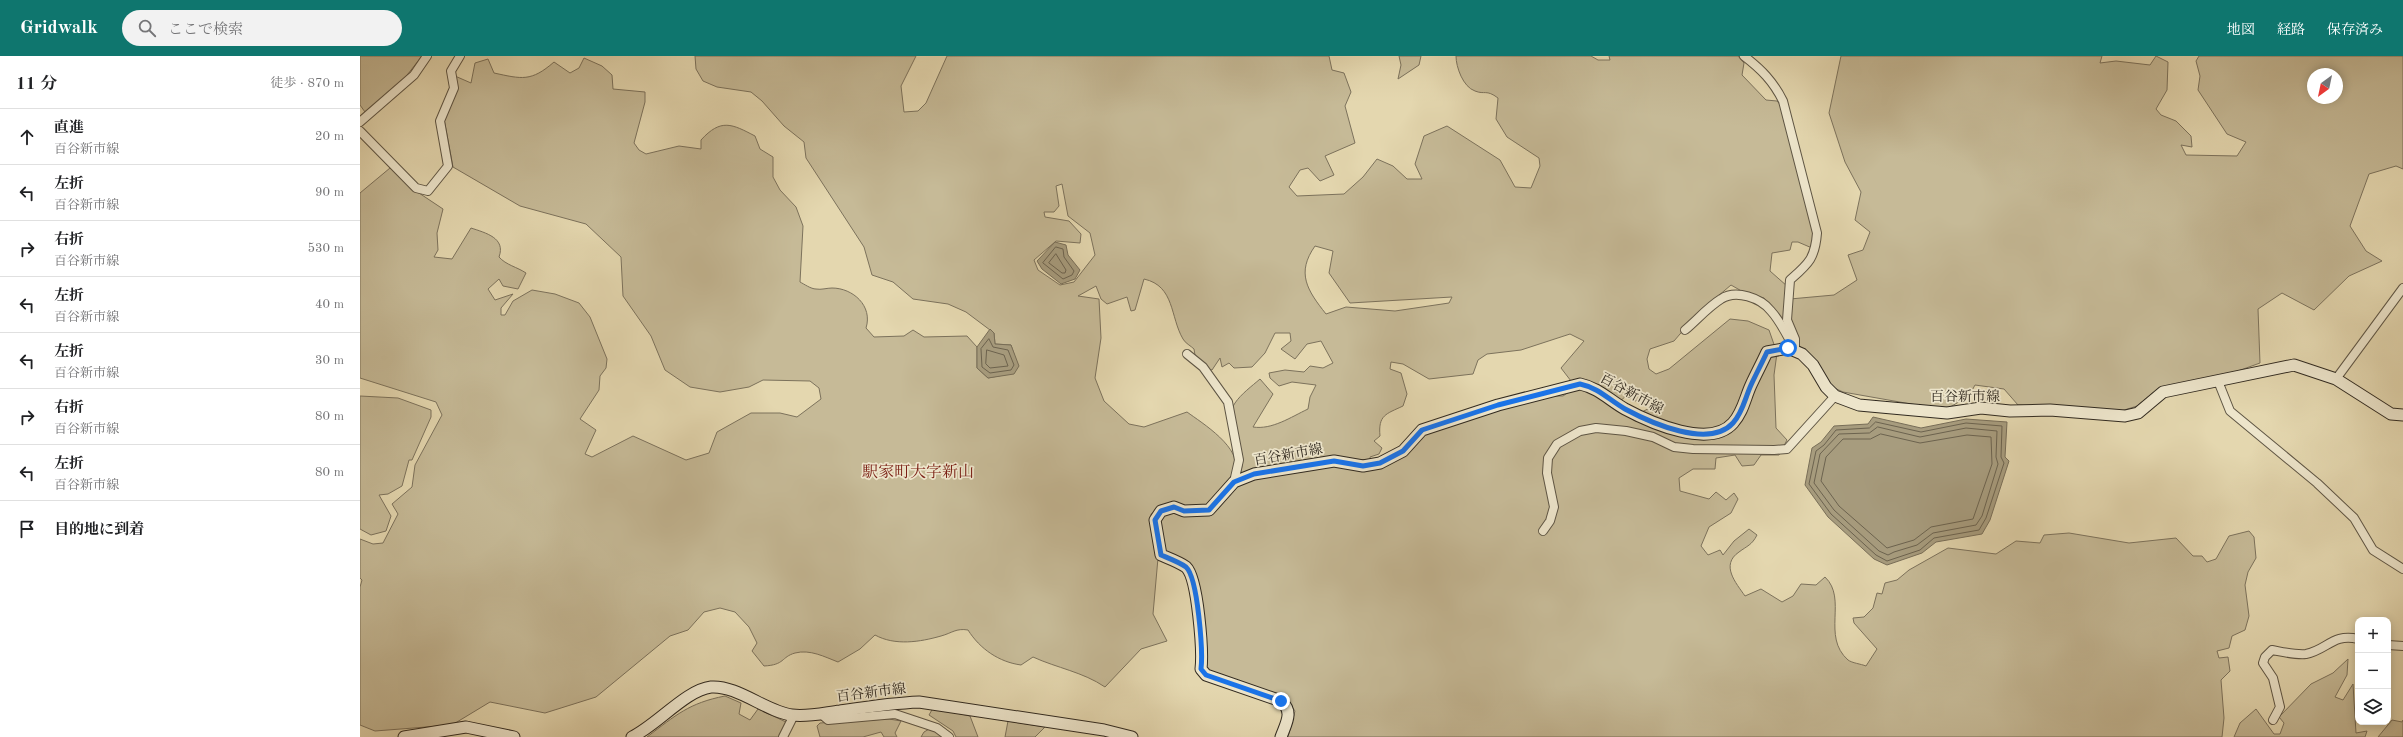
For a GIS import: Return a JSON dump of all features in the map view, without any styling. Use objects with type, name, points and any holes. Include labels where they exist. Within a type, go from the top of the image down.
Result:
[{"type":"main road","name":"百谷新市線","points":[[1282,737],[1289,714],[1287,706],[1281,701],[1206,675],[1201,669],[1200,622],[1191,576],[1186,567],[1161,555],[1155,520],[1161,511],[1174,507],[1184,511],[1209,510],[1234,482],[1254,474],[1334,461],[1363,466],[1380,463],[1403,451],[1422,430],[1498,405],[1580,384],[1594,387],[1624,408],[1662,426],[1712,435],[1722,432],[1733,424],[1741,412],[1751,385],[1767,352],[1788,348],[1802,354],[1813,365],[1826,387],[1835,396],[1859,405],[1947,413],[1981,408],[2010,411],[2050,410],[2125,416],[2138,413],[2163,392],[2218,382],[2294,365],[2336,379],[2391,414],[2403,415]]},
{"type":"main road","name":"百谷新市線","points":[[632,737],[668,713],[695,692],[712,687],[729,690],[794,715],[821,714],[897,702],[919,702],[1088,728],[1132,737]]},
{"type":"main road","points":[[404,737],[466,727],[514,737]]},
{"type":"street","points":[[360,122],[414,75],[427,56]]},
{"type":"street","points":[[360,131],[416,188],[428,191],[448,166],[440,120],[454,88],[451,71],[460,56]]},
{"type":"street","points":[[1744,56],[1764,71],[1776,86],[1783,101],[1817,233],[1816,246],[1812,258],[1806,267],[1790,280],[1787,320],[1795,339],[1795,351]]},
{"type":"street","points":[[2336,379],[2403,288]]},
{"type":"street","points":[[1686,330],[1721,298],[1730,295],[1742,294],[1765,305],[1772,311],[1795,351]]},
{"type":"street","points":[[1187,354],[1203,367],[1228,402],[1239,460],[1234,482]]},
{"type":"street","points":[[2218,382],[2230,411],[2317,483],[2354,518],[2373,550],[2403,569]]},
{"type":"street","points":[[1543,531],[1550,521],[1554,507],[1547,473],[1548,458],[1557,444],[1580,431],[1596,428],[1626,430],[1653,437],[1674,447],[1693,449],[1720,448],[1752,452],[1781,450],[1787,449],[1798,438],[1835,396]]},
{"type":"street","points":[[2274,720],[2280,707],[2273,678],[2265,670],[2263,663],[2268,653],[2272,650],[2293,654],[2307,654],[2346,636],[2355,638]]},
{"type":"street","points":[[2391,645],[2403,646]]},
{"type":"street","points":[[821,714],[828,720],[895,714],[937,728],[949,737]]},
{"type":"street","points":[[783,737],[794,715]]},
{"type":"shaded area","points":[[360,56],[422,56],[404,79],[365,112],[360,105]]},
{"type":"shaded area","points":[[695,56],[916,56],[901,86],[904,112],[918,111],[926,103],[947,56],[1329,56],[1332,70],[1344,73],[1351,92],[1345,106],[1355,143],[1325,156],[1334,175],[1320,181],[1308,168],[1300,170],[1289,187],[1297,196],[1344,194],[1363,177],[1377,159],[1393,166],[1407,179],[1422,179],[1415,164],[1424,136],[1447,126],[1500,160],[1515,187],[1531,188],[1540,166],[1539,158],[1507,137],[1496,119],[1498,98],[1488,93],[1475,91],[1467,85],[1457,66],[1456,56],[1591,56],[1598,60],[1610,60],[1609,56],[1738,56],[1744,63],[1742,75],[1766,100],[1777,101],[1784,109],[1814,235],[1812,248],[1798,242],[1792,242],[1790,250],[1772,253],[1770,271],[1787,286],[1785,320],[1792,338],[1764,298],[1745,293],[1731,285],[1698,313],[1674,341],[1650,349],[1647,359],[1649,369],[1656,374],[1669,369],[1730,319],[1748,321],[1769,330],[1777,353],[1774,375],[1776,428],[1787,440],[1779,455],[1761,455],[1754,465],[1742,466],[1735,455],[1716,458],[1715,469],[1693,469],[1679,478],[1680,491],[1709,499],[1716,492],[1726,500],[1734,493],[1738,499],[1731,513],[1709,527],[1701,546],[1708,555],[1720,550],[1723,555],[1734,541],[1749,529],[1757,535],[1751,543],[1733,557],[1730,568],[1734,580],[1745,596],[1761,589],[1782,602],[1793,596],[1801,584],[1816,585],[1825,577],[1831,586],[1834,596],[1836,640],[1840,650],[1848,660],[1866,666],[1877,649],[1854,623],[1853,618],[1864,617],[1873,608],[1877,593],[1882,594],[1885,583],[1897,580],[1909,570],[1948,548],[1996,554],[2016,541],[2040,543],[2044,535],[2069,533],[2129,543],[2176,538],[2193,556],[2202,556],[2207,562],[2216,559],[2229,536],[2249,531],[2254,537],[2256,558],[2248,572],[2245,585],[2249,616],[2245,630],[2232,636],[2229,648],[2217,651],[2219,658],[2228,657],[2230,671],[2221,680],[2224,718],[2222,737],[1288,737],[1295,711],[1286,698],[1203,668],[1206,635],[1194,579],[1187,564],[1162,552],[1157,522],[1165,513],[1211,515],[1239,485],[1251,478],[1312,464],[1331,464],[1358,470],[1376,469],[1407,451],[1422,432],[1474,414],[1478,417],[1494,408],[1549,396],[1563,396],[1576,387],[1592,391],[1635,421],[1647,421],[1642,412],[1655,405],[1651,397],[1635,401],[1626,396],[1619,402],[1595,384],[1571,381],[1561,368],[1584,341],[1570,334],[1521,350],[1487,354],[1478,360],[1473,374],[1429,379],[1403,364],[1391,362],[1390,369],[1401,373],[1407,394],[1403,406],[1388,413],[1382,419],[1380,424],[1380,436],[1374,441],[1382,448],[1379,454],[1370,457],[1371,463],[1313,459],[1254,473],[1238,480],[1241,473],[1242,454],[1230,421],[1232,409],[1237,400],[1260,379],[1273,394],[1253,427],[1267,427],[1274,425],[1308,409],[1310,397],[1316,385],[1292,382],[1279,386],[1270,378],[1269,373],[1285,370],[1304,372],[1310,366],[1323,368],[1333,363],[1321,341],[1307,344],[1295,359],[1281,349],[1291,341],[1290,333],[1275,333],[1265,353],[1252,367],[1234,368],[1229,363],[1222,367],[1220,358],[1212,370],[1197,367],[1194,349],[1183,339],[1167,295],[1154,283],[1144,279],[1135,310],[1131,311],[1127,297],[1107,304],[1101,299],[1096,286],[1078,296],[1099,299],[1101,338],[1095,378],[1104,401],[1129,424],[1144,427],[1187,412],[1220,437],[1233,454],[1236,463],[1233,476],[1209,506],[1167,506],[1151,514],[1158,558],[1153,614],[1167,641],[1141,649],[1105,687],[1079,674],[1033,657],[1021,665],[1005,661],[984,649],[968,630],[957,630],[933,638],[908,642],[891,641],[875,635],[860,649],[838,662],[817,654],[801,652],[787,657],[779,663],[764,666],[752,651],[757,643],[749,627],[735,612],[720,608],[704,612],[688,630],[670,636],[596,697],[545,713],[490,702],[452,725],[375,731],[360,725],[360,587],[362,580],[360,578],[360,539],[373,544],[383,543],[398,514],[392,504],[412,487],[415,465],[442,415],[436,402],[360,378],[360,193],[390,168],[410,187],[443,209],[437,233],[438,250],[434,257],[452,259],[471,228],[493,237],[500,245],[499,257],[505,262],[526,273],[518,289],[503,286],[499,279],[488,289],[495,300],[513,294],[501,308],[501,315],[505,315],[513,301],[532,290],[555,294],[579,303],[590,317],[607,359],[606,368],[600,376],[599,390],[580,419],[596,430],[585,454],[592,457],[633,436],[686,460],[709,453],[717,432],[751,413],[780,413],[797,417],[821,399],[819,388],[810,381],[763,380],[749,387],[720,392],[690,387],[665,370],[651,336],[623,296],[621,257],[586,224],[520,206],[453,167],[444,119],[457,90],[455,76],[471,83],[475,63],[488,59],[494,73],[512,77],[532,76],[539,73],[554,62],[570,73],[579,68],[584,58],[602,66],[612,75],[613,89],[645,92],[645,102],[634,143],[639,150],[646,154],[679,146],[701,149],[701,140],[708,133],[715,128],[727,125],[740,128],[755,136],[760,149],[773,157],[773,177],[780,190],[796,207],[803,226],[800,282],[814,289],[840,289],[854,295],[860,300],[867,312],[866,328],[874,337],[904,336],[913,330],[924,337],[967,336],[977,347],[977,368],[988,378],[1014,373],[1018,366],[1011,345],[995,344],[994,333],[966,312],[948,304],[913,299],[893,282],[872,275],[864,247],[806,158],[804,142],[784,126],[762,101],[751,92],[717,87],[703,81],[696,69]],"holes":[[[1062,184],[1068,216],[1090,233],[1095,255],[1074,282],[1060,285],[1038,270],[1034,260],[1056,241],[1080,243],[1081,234],[1069,221],[1045,217],[1044,212],[1054,212],[1059,206],[1056,186]],[[1315,246],[1333,251],[1329,273],[1350,303],[1452,297],[1449,303],[1395,311],[1346,307],[1326,314],[1309,289],[1306,281],[1306,265]]]},
{"type":"shaded area","points":[[1399,56],[1421,56],[1419,65],[1398,79],[1401,65]]},
{"type":"shaded area","points":[[1841,56],[2102,56],[2100,63],[2116,61],[2150,65],[2156,56],[2168,62],[2167,90],[2156,109],[2161,115],[2176,121],[2191,136],[2192,147],[2181,145],[2186,155],[2237,156],[2246,142],[2227,134],[2198,90],[2200,76],[2196,61],[2199,56],[2403,56],[2403,169],[2396,166],[2369,174],[2350,226],[2366,251],[2382,261],[2349,276],[2314,310],[2282,293],[2258,309],[2260,363],[2213,380],[2159,388],[2137,406],[2118,412],[2018,405],[2004,389],[1975,385],[1969,396],[1945,410],[1843,392],[1828,385],[1813,361],[1799,345],[1790,323],[1790,299],[1834,295],[1857,280],[1848,255],[1863,250],[1870,232],[1855,220],[1861,192],[1845,162],[1829,113]]},
{"type":"shaded area","points":[[360,396],[398,398],[431,410],[431,417],[412,460],[409,460],[402,486],[388,494],[379,495],[391,516],[386,531],[371,535],[360,529]]},
{"type":"shaded area","points":[[2348,659],[2347,675],[2335,697],[2343,700],[2353,684],[2356,733],[2367,731],[2365,737],[2234,737],[2240,723],[2256,709],[2274,734],[2280,734],[2284,723],[2279,717],[2311,684],[2333,673]]},
{"type":"shaded area","points":[[725,696],[741,703],[739,714],[750,720],[758,709],[786,722],[779,737],[647,737],[675,716],[692,706]]},
{"type":"shaded area","points":[[933,708],[970,716],[978,737],[956,737],[953,731],[929,715]]},
{"type":"shaded area","points":[[889,719],[901,721],[895,733],[897,737],[884,737],[881,732],[863,737],[820,737],[817,726],[820,723]]},
{"type":"shaded area","points":[[2392,720],[2402,722],[2403,720],[2403,737],[2378,737],[2388,725],[2391,725]]},
{"type":"shaded area","points":[[1008,721],[1045,727],[1035,737],[1005,737]]},
{"type":"shaded area","points":[[931,728],[945,737],[921,737],[924,732]]},
{"type":"water","points":[[1055,242],[1066,245],[1068,255],[1080,270],[1075,279],[1061,284],[1042,269],[1037,261]]},
{"type":"water","points":[[990,329],[994,333],[995,344],[1011,345],[1019,366],[1014,374],[988,378],[977,368],[977,347]]},
{"type":"water","points":[[1873,417],[1921,428],[1966,419],[2007,422],[2005,457],[2009,461],[1990,520],[1982,534],[1936,542],[1922,553],[1887,565],[1874,559],[1828,517],[1805,485],[1812,448],[1821,442],[1834,426],[1868,424]]},
{"type":"district","name":"駅家町大字新山","points":[[918,471]]},
{"type":"route","points":[[1281,701],[1206,675],[1201,669],[1202,647],[1200,622],[1191,576],[1186,567],[1161,555],[1155,520],[1161,511],[1174,507],[1184,511],[1209,510],[1234,482],[1254,474],[1334,461],[1363,466],[1380,463],[1403,451],[1422,430],[1498,405],[1580,384],[1594,387],[1624,408],[1662,426],[1693,433],[1712,435],[1722,432],[1733,424],[1741,412],[1751,385],[1767,352],[1788,348]]}]
